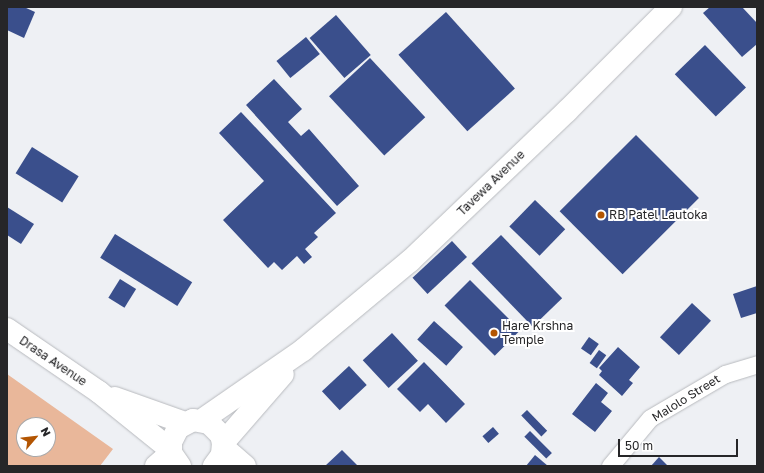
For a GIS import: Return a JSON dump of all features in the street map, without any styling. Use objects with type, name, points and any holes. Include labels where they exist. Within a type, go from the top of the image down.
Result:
[{"type":"main road","name":"Tavewa Avenue","points":[[169,459],[174,434],[303,350],[410,261],[567,111],[671,7]]},
{"type":"main road","name":"Drasa Avenue","points":[[7,329],[99,392],[169,459]]},
{"type":"main road","name":"Tavewa Avenue","points":[[214,466],[222,455],[223,445],[303,350]]},
{"type":"main road","name":"Drasa Avenue","points":[[99,392],[216,428],[223,445]]},
{"type":"main road","points":[[223,445],[245,466]]},
{"type":"street","name":"Malolo Street","points":[[610,466],[650,418],[725,374],[757,364]]},
{"type":"shaded area","points":[[7,374],[113,449],[100,466],[7,466]]},
{"type":"building","points":[[7,7],[24,7],[35,12],[24,38],[7,30]]},
{"type":"building","points":[[710,7],[742,7],[757,23],[757,44],[742,57],[703,13]]},
{"type":"building","points":[[446,12],[515,89],[467,131],[398,55]]},
{"type":"building","points":[[336,15],[371,55],[344,78],[310,38]]},
{"type":"building","points":[[306,37],[320,54],[290,78],[276,61]]},
{"type":"building","points":[[705,45],[746,87],[716,117],[675,74]]},
{"type":"building","points":[[370,58],[425,117],[384,155],[329,96]]},
{"type":"building","points":[[274,79],[302,109],[288,122],[301,136],[309,129],[359,186],[337,206],[246,105]]},
{"type":"building","points":[[241,112],[336,213],[314,233],[318,237],[305,249],[312,257],[304,264],[297,256],[282,270],[274,262],[268,268],[223,220],[264,181],[219,133]]},
{"type":"building","points":[[636,135],[699,198],[623,274],[560,211]]},
{"type":"building","points":[[32,147],[79,176],[62,202],[16,173]]},
{"type":"building","points":[[535,200],[565,229],[540,256],[509,227]]},
{"type":"building","points":[[7,207],[34,224],[21,244],[7,235]]},
{"type":"building","points":[[115,234],[192,282],[177,306],[100,258]]},
{"type":"building","points":[[501,235],[562,298],[533,327],[472,263]]},
{"type":"building","points":[[452,241],[467,257],[428,294],[413,278]]},
{"type":"building","points":[[120,279],[136,289],[124,308],[108,298]]},
{"type":"building","points":[[470,280],[520,330],[495,356],[445,305]]},
{"type":"building","points":[[757,286],[757,313],[741,318],[733,294]]},
{"type":"building","points":[[692,303],[711,321],[679,355],[660,337]]},
{"type":"building","points":[[434,321],[463,347],[446,366],[417,340]]},
{"type":"building","points":[[392,333],[418,361],[389,388],[363,360]]},
{"type":"building","points":[[589,337],[599,344],[591,355],[581,348]]},
{"type":"building","points":[[618,347],[640,367],[629,380],[633,383],[622,396],[599,375],[602,371],[599,368]]},
{"type":"building","points":[[599,350],[606,355],[597,368],[590,363]]},
{"type":"building","points":[[424,362],[465,404],[446,423],[428,404],[420,412],[397,389]]},
{"type":"building","points":[[349,366],[367,385],[340,410],[322,391]]},
{"type":"building","points":[[596,383],[608,393],[601,402],[612,411],[595,432],[572,414]]},
{"type":"building","points":[[527,410],[547,431],[541,436],[521,416]]},
{"type":"building","points":[[493,427],[499,434],[488,443],[482,436]]},
{"type":"building","points":[[530,431],[552,453],[546,459],[524,437]]},
{"type":"building","points":[[342,450],[358,466],[325,466]]},
{"type":"building","points":[[535,455],[548,466],[526,466]]},
{"type":"building","points":[[659,457],[668,466],[651,466]]},
{"type":"place","name":"RB Patel Lautoka","points":[[601,215]]},
{"type":"place","name":"Hare Krshna Temple","points":[[494,333]]}]
